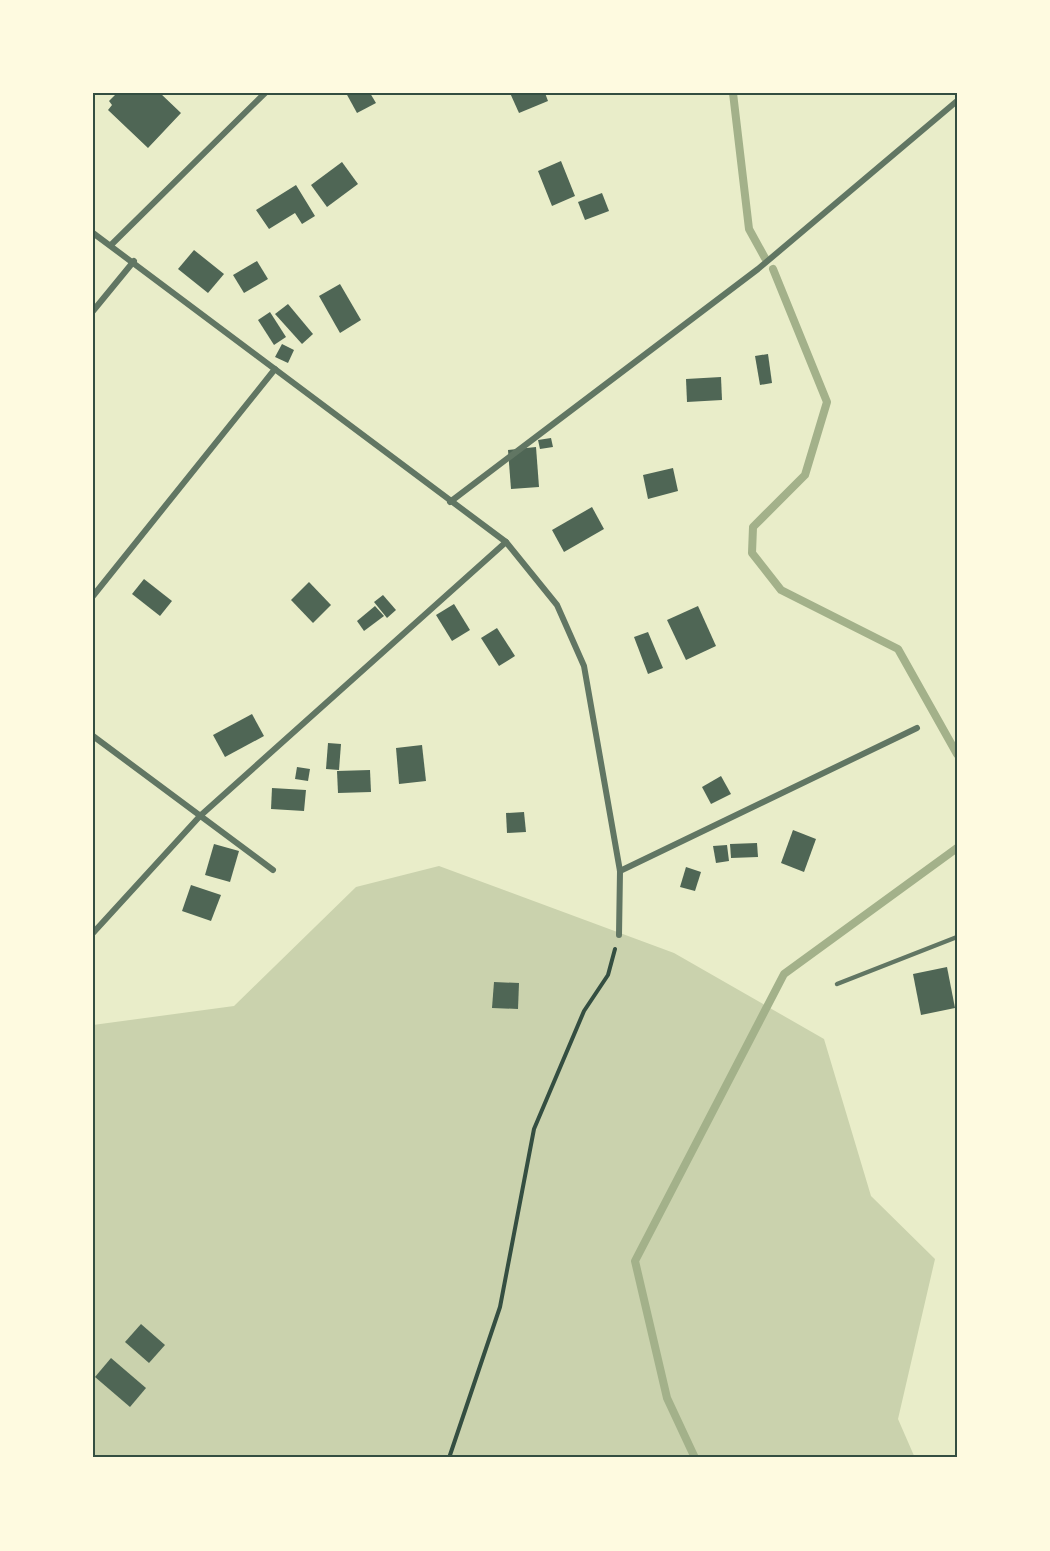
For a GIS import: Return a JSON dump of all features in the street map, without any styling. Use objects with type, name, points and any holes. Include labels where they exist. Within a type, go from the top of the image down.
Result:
[{"type":"street","points":[[112,244],[265,93]]},
{"type":"street","points":[[450,502],[758,269],[957,101]]},
{"type":"street","points":[[93,232],[112,244],[450,502],[506,542],[557,605],[584,666],[620,872],[618,935]]},
{"type":"street","points":[[93,311],[134,261]]},
{"type":"street","points":[[93,596],[275,369]]},
{"type":"street","points":[[93,933],[200,816],[506,542]]},
{"type":"street","points":[[620,872],[917,729]]},
{"type":"street","points":[[93,736],[273,870]]},
{"type":"lane","points":[[837,984],[957,937]]},
{"type":"path","points":[[449,1458],[500,1307],[534,1129],[584,1011],[608,975],[618,935]]},
{"type":"green space","points":[[439,866],[674,953],[824,1039],[871,1196],[935,1259],[898,1419],[915,1458],[93,1458],[93,1025],[234,1006],[356,887]]},
{"type":"building","points":[[117,93],[160,93],[181,113],[148,148],[108,110],[112,105],[109,101]]},
{"type":"building","points":[[346,93],[370,93],[376,103],[357,113]]},
{"type":"building","points":[[510,93],[545,93],[548,101],[519,113]]},
{"type":"building","points":[[561,161],[575,196],[552,206],[538,171]]},
{"type":"building","points":[[342,162],[358,184],[327,207],[311,185]]},
{"type":"building","points":[[296,185],[315,216],[302,224],[295,213],[269,229],[256,210]]},
{"type":"building","points":[[602,193],[609,211],[585,220],[578,202]]},
{"type":"building","points":[[194,250],[224,274],[208,293],[178,269]]},
{"type":"building","points":[[257,261],[268,279],[244,293],[233,275]]},
{"type":"building","points":[[340,284],[361,320],[340,333],[319,296]]},
{"type":"building","points":[[288,304],[313,334],[302,344],[275,314]]},
{"type":"building","points":[[270,312],[286,337],[274,345],[258,320]]},
{"type":"building","points":[[282,344],[294,350],[288,363],[275,357]]},
{"type":"building","points":[[768,354],[772,383],[760,385],[755,356]]},
{"type":"building","points":[[721,377],[722,400],[687,402],[686,379]]},
{"type":"building","points":[[551,438],[553,447],[540,449],[538,440]]},
{"type":"building","points":[[536,447],[539,487],[511,489],[508,450]]},
{"type":"building","points":[[673,468],[678,491],[648,499],[643,475]]},
{"type":"building","points":[[592,507],[604,529],[564,552],[552,530]]},
{"type":"building","points":[[144,579],[172,601],[160,616],[132,594]]},
{"type":"building","points":[[309,582],[331,605],[313,623],[291,600]]},
{"type":"building","points":[[383,595],[396,610],[387,618],[374,602]]},
{"type":"building","points":[[454,604],[470,630],[452,641],[436,615]]},
{"type":"building","points":[[375,606],[384,616],[364,631],[357,621]]},
{"type":"building","points":[[698,606],[716,646],[686,660],[667,620]]},
{"type":"building","points":[[497,628],[515,656],[499,666],[481,638]]},
{"type":"building","points":[[648,632],[663,668],[648,674],[634,637]]},
{"type":"building","points":[[252,714],[264,736],[225,757],[213,735]]},
{"type":"building","points":[[328,743],[341,744],[339,770],[326,769]]},
{"type":"building","points":[[422,745],[426,781],[399,784],[396,748]]},
{"type":"building","points":[[297,767],[310,769],[308,781],[295,779]]},
{"type":"building","points":[[370,770],[371,792],[338,793],[337,771]]},
{"type":"building","points":[[721,776],[731,794],[711,804],[702,787]]},
{"type":"building","points":[[272,788],[306,790],[304,811],[271,809]]},
{"type":"building","points":[[524,812],[526,832],[507,833],[506,813]]},
{"type":"building","points":[[793,830],[816,839],[804,872],[781,863]]},
{"type":"building","points":[[757,843],[758,857],[731,858],[730,844]]},
{"type":"building","points":[[214,844],[239,851],[230,882],[205,875]]},
{"type":"building","points":[[727,845],[729,861],[716,863],[713,846]]},
{"type":"building","points":[[686,867],[701,872],[695,891],[680,887]]},
{"type":"building","points":[[191,885],[221,895],[211,921],[182,911]]},
{"type":"building","points":[[947,967],[955,1008],[921,1015],[913,974]]},
{"type":"building","points":[[494,982],[519,983],[518,1009],[492,1008]]},
{"type":"building","points":[[141,1324],[165,1345],[149,1363],[125,1342]]},
{"type":"building","points":[[111,1358],[146,1388],[130,1407],[95,1377]]},
{"type":"waterway","points":[[733,93],[749,229],[765,258]]},
{"type":"waterway","points":[[773,269],[827,402],[805,475],[753,527],[752,553],[781,590],[898,649],[957,754]]},
{"type":"waterway","points":[[695,1458],[667,1398],[635,1261],[784,974],[957,848]]}]
